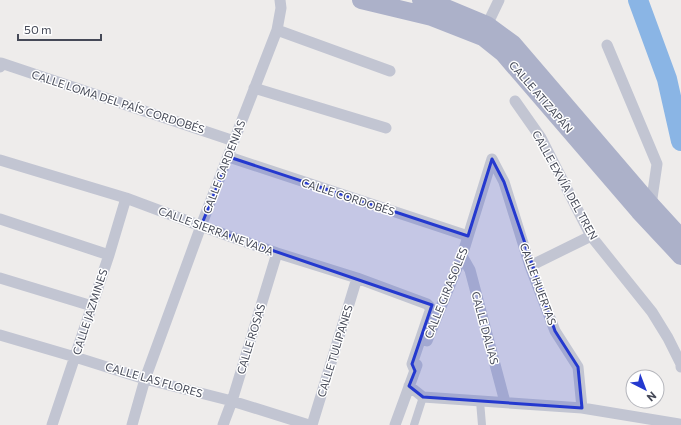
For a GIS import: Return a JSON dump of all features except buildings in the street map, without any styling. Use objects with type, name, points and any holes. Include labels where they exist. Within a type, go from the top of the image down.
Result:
[{"type":"main road","name":"CALLE ATIZAPÁN","points":[[361,0],[432,17],[483,37],[503,53],[639,211],[681,256]]},
{"type":"main road","name":"CALLE ATIZAPÁN","points":[[421,0],[434,3],[487,25],[513,44],[681,238]]},
{"type":"street","name":"CALLE GARDENIAS","points":[[132,425],[145,379],[201,226],[277,30],[281,8],[280,0]]},
{"type":"street","points":[[487,25],[499,0]]},
{"type":"street","points":[[277,30],[390,71]]},
{"type":"street","points":[[607,44],[657,164],[651,205]]},
{"type":"street","name":"CALLE LOMA DEL PAÍS CORDOBÉS","points":[[1,65],[234,141]]},
{"type":"street","points":[[254,88],[386,128]]},
{"type":"street","name":"CALLE EXVÍA DEL TREN","points":[[514,102],[541,138],[590,236],[652,312],[668,338],[681,366]]},
{"type":"street","name":"CALLE CORDOBÉS","points":[[229,157],[468,236]]},
{"type":"street","name":"CALLE GIRASOLES","points":[[395,425],[409,386],[462,256],[492,159]]},
{"type":"street","name":"CALLE HUERTAS","points":[[492,159],[504,182],[530,266],[555,331],[578,367],[582,408]]},
{"type":"street","name":"CALLE SIERRA NEVADA","points":[[0,160],[126,198],[277,253],[357,278],[427,304],[430,307],[430,311],[412,364],[415,371]]},
{"type":"street","name":"CALLE JAZMINES","points":[[52,425],[126,198]]},
{"type":"street","points":[[0,219],[109,254]]},
{"type":"street","points":[[530,266],[590,236]]},
{"type":"street","name":"CALLE ROSAS","points":[[223,425],[232,401],[277,253]]},
{"type":"street","name":"CALLE DALIAS","points":[[462,256],[470,270],[505,402]]},
{"type":"street","points":[[0,278],[92,306]]},
{"type":"street","name":"CALLE TULIPANES","points":[[312,425],[357,278]]},
{"type":"street","name":"CALLE LAS FLORES","points":[[0,335],[75,356],[145,379],[232,401],[309,425]]},
{"type":"street","points":[[409,386],[423,397],[582,408],[680,422]]},
{"type":"street","points":[[414,425],[423,397]]},
{"type":"street","points":[[480,401],[482,425]]},
{"type":"highlighted area","points":[[229,157],[468,236],[492,159],[504,182],[555,331],[578,367],[582,408],[423,397],[409,386],[415,371],[412,364],[432,305],[201,226]]},
{"type":"waterway","points":[[638,0],[667,79],[681,141]]}]
